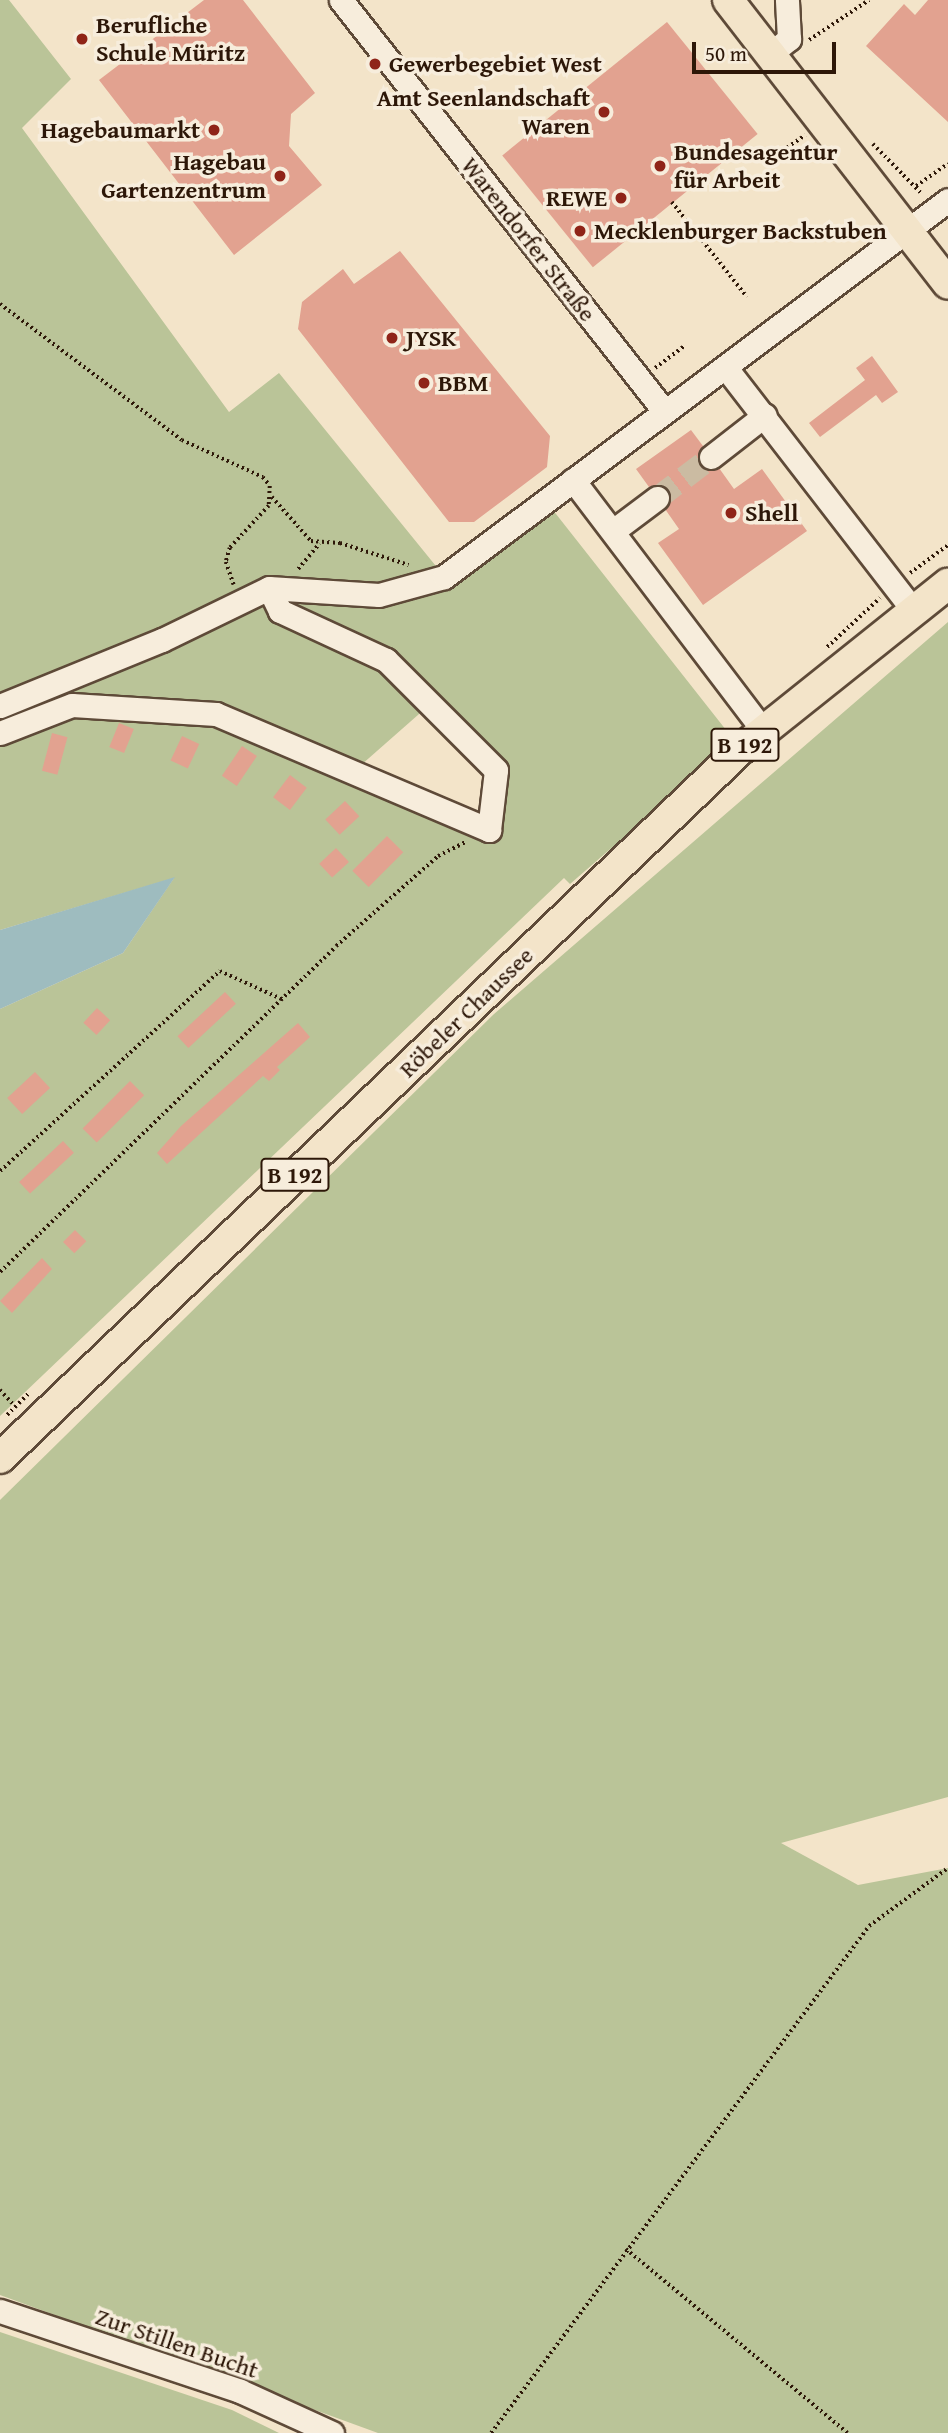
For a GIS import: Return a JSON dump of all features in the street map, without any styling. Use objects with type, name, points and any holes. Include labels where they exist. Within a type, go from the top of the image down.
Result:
[{"type":"main road","points":[[728,0],[948,284]]},
{"type":"main road","name":"Röbeler Chaussee","points":[[0,1458],[763,730],[948,584]]},
{"type":"street","name":"Warendorfer Straße","points":[[341,0],[665,412]]},
{"type":"street","points":[[773,60],[789,39],[787,0]]},
{"type":"street","points":[[0,706],[162,640],[244,596],[279,586],[379,595],[435,581],[726,368],[939,202]]},
{"type":"street","points":[[726,368],[765,415],[913,610]]},
{"type":"street","points":[[711,457],[765,415]]},
{"type":"street","points":[[573,480],[763,730]]},
{"type":"street","points":[[613,531],[657,498]]},
{"type":"street","points":[[0,733],[72,705],[216,714],[489,830],[496,770],[386,660],[280,611],[279,586]]},
{"type":"street","name":"Zur Stillen Bucht","points":[[0,2311],[240,2391],[332,2433]]},
{"type":"path","points":[[773,60],[869,0]]},
{"type":"path","points":[[778,154],[822,123]]},
{"type":"path","points":[[916,186],[948,164]]},
{"type":"path","points":[[896,173],[939,202]]},
{"type":"path","points":[[673,202],[747,297]]},
{"type":"path","points":[[0,304],[161,426],[263,477],[272,497],[320,544],[384,553],[435,581]]},
{"type":"path","points":[[640,380],[685,345]]},
{"type":"path","points":[[244,596],[229,576],[230,548],[272,497]]},
{"type":"path","points":[[279,586],[320,544]]},
{"type":"path","points":[[0,1272],[438,856],[489,830]]},
{"type":"path","points":[[0,1171],[220,971],[284,1000]]},
{"type":"path","points":[[491,2433],[869,1926],[948,1867]]},
{"type":"path","points":[[626,2249],[848,2433]]},
{"type":"green space","points":[[0,0],[9,0],[71,79],[22,128],[229,412],[279,373],[444,576],[545,500],[741,749],[722,752],[570,884],[564,878],[0,1416],[0,1009],[123,953],[174,878],[0,930],[0,733],[68,705],[0,709]],"holes":[[[427,707],[496,770],[488,830],[352,773]]]},
{"type":"green space","points":[[948,622],[948,1797],[781,1843],[858,1885],[948,1868],[948,2433],[378,2433],[0,2295],[0,1500],[494,1014]]},
{"type":"green space","points":[[0,2332],[232,2410],[279,2433],[0,2433]]},
{"type":"water","points":[[175,877],[123,953],[0,1009],[0,930]]},
{"type":"building","name":"Hagebaumarkt","points":[[204,0],[243,0],[315,93],[291,114],[289,146],[322,185],[234,255],[99,80]]},
{"type":"building","points":[[928,0],[948,0],[948,122],[866,46],[904,4],[915,15]]},
{"type":"building","points":[[667,22],[758,134],[593,267],[502,155]]},
{"type":"building","name":"BBM","points":[[400,251],[550,436],[547,467],[474,522],[449,522],[298,329],[302,302],[343,269],[354,284]]},
{"type":"building","points":[[872,356],[898,392],[882,403],[876,395],[820,437],[809,423],[865,380],[856,368]]},
{"type":"building","name":"Shell","points":[[691,430],[703,446],[700,466],[719,468],[734,489],[762,469],[807,531],[703,605],[658,543],[679,529],[665,509],[669,490],[649,487],[636,469]]},
{"type":"building","points":[[119,723],[134,729],[124,753],[109,747]]},
{"type":"building","points":[[52,733],[67,737],[57,775],[42,771]]},
{"type":"building","points":[[182,736],[199,744],[188,769],[171,760]]},
{"type":"building","points":[[242,746],[257,756],[237,786],[222,776]]},
{"type":"building","points":[[290,775],[307,788],[290,810],[273,797]]},
{"type":"building","points":[[345,801],[359,816],[340,835],[325,819]]},
{"type":"building","points":[[387,836],[403,852],[369,887],[352,871]]},
{"type":"building","points":[[336,848],[349,862],[332,878],[319,864]]},
{"type":"building","points":[[225,992],[236,1004],[188,1048],[177,1036]]},
{"type":"building","points":[[97,1008],[110,1020],[97,1035],[83,1023]]},
{"type":"building","points":[[298,1023],[310,1037],[277,1067],[280,1070],[269,1081],[263,1076],[167,1164],[157,1153],[181,1126]]},
{"type":"building","points":[[35,1072],[50,1088],[22,1114],[7,1098]]},
{"type":"building","points":[[130,1081],[144,1095],[97,1143],[83,1128]]},
{"type":"building","points":[[63,1141],[74,1153],[30,1194],[19,1182]]},
{"type":"building","points":[[75,1230],[86,1241],[74,1253],[63,1242]]},
{"type":"building","points":[[42,1258],[52,1269],[12,1313],[0,1301]]},
{"type":"tunnel","points":[[657,498],[711,457]]},
{"type":"place","name":"Berufliche Schule Müritz","points":[[82,39]]},
{"type":"place","name":"Gewerbegebiet West","points":[[375,64]]},
{"type":"place","name":"Amt Seenlandschaft Waren","points":[[604,112]]},
{"type":"place","name":"Hagebaumarkt","points":[[214,130]]},
{"type":"place","name":"Bundesagentur für Arbeit","points":[[660,166]]},
{"type":"place","name":"Hagebau Gartenzentrum","points":[[280,176]]},
{"type":"place","name":"REWE","points":[[621,198]]},
{"type":"place","name":"Mecklenburger Backstuben","points":[[580,231]]},
{"type":"place","name":"JYSK","points":[[392,338]]},
{"type":"place","name":"BBM","points":[[424,383]]},
{"type":"place","name":"Shell","points":[[731,513]]}]
